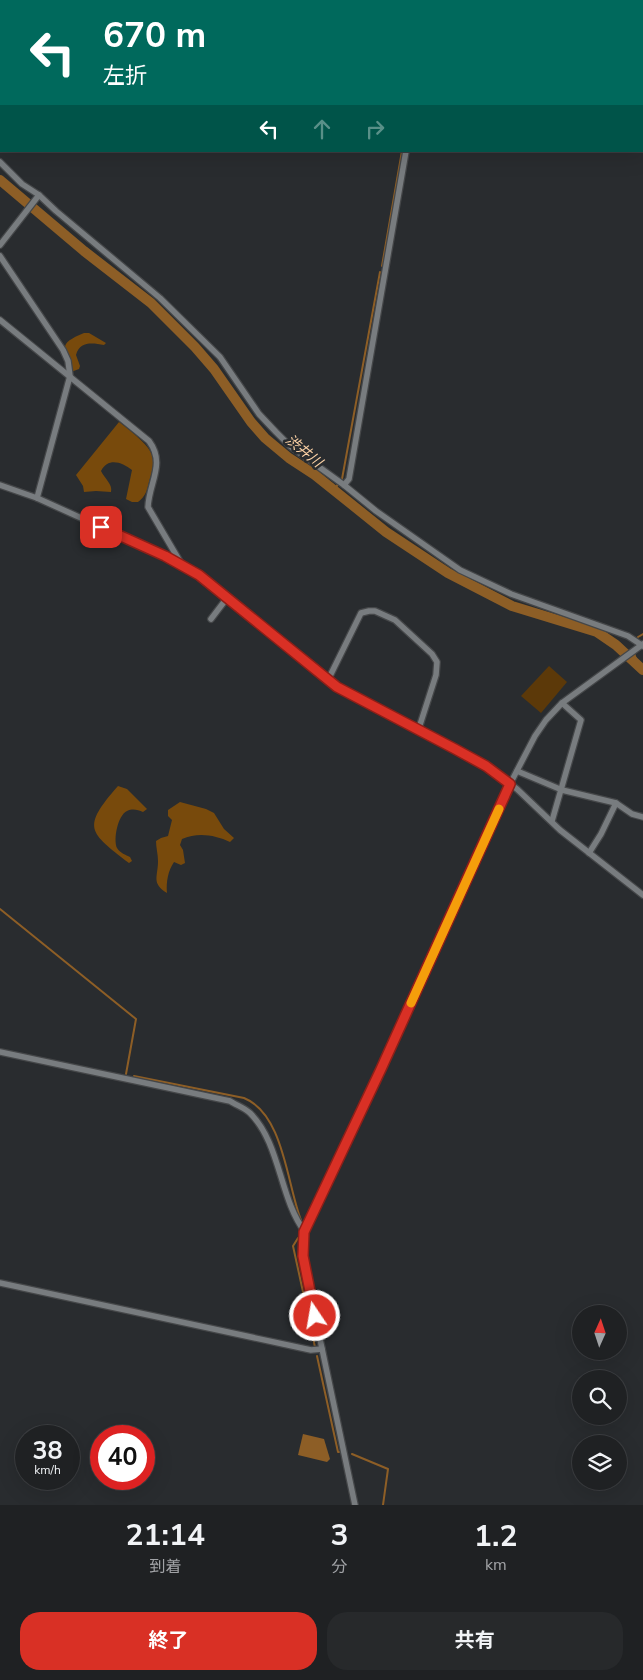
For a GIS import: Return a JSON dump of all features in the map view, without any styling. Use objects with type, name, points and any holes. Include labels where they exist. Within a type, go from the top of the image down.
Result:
[{"type":"street","points":[[344,485],[349,479],[406,152]]},
{"type":"street","points":[[0,162],[22,184],[153,292],[209,344],[259,414],[290,446],[383,516],[460,570],[511,594],[602,625],[628,636],[642,645],[562,702],[534,736],[510,784],[381,1069],[304,1232],[304,1262],[355,1505]]},
{"type":"street","points":[[0,245],[38,196]]},
{"type":"street","points":[[0,256],[63,350],[68,361],[70,376],[37,498]]},
{"type":"street","points":[[0,320],[149,441],[156,454],[156,464],[148,496],[148,507],[182,565]]},
{"type":"street","points":[[0,485],[37,498],[182,565],[212,584],[328,680],[352,696],[486,766],[510,784],[560,830],[643,895]]},
{"type":"street","points":[[211,619],[227,598]]},
{"type":"street","points":[[328,680],[361,613],[375,611],[396,620],[432,654],[437,662],[436,675],[418,730]]},
{"type":"street","points":[[552,821],[580,720],[562,702]]},
{"type":"street","points":[[517,771],[560,790],[616,804],[632,814],[643,817]]},
{"type":"street","points":[[589,853],[616,804]]},
{"type":"street","points":[[0,1052],[230,1101],[249,1112],[260,1127],[272,1150],[293,1212],[304,1232]]},
{"type":"street","points":[[0,1283],[311,1350],[322,1349]]},
{"type":"shaded area","points":[[84,333],[89,333],[106,343],[104,345],[87,344],[80,347],[76,355],[80,366],[79,369],[71,372],[65,352],[66,344]]},
{"type":"shaded area","points":[[119,422],[134,434],[152,454],[152,471],[146,491],[138,502],[126,499],[132,470],[120,463],[111,462],[101,471],[110,484],[111,492],[84,492],[83,486],[76,475]]},
{"type":"shaded area","points":[[549,666],[567,682],[541,713],[521,696]]},
{"type":"shaded area","points":[[118,786],[127,789],[147,809],[143,812],[133,809],[127,811],[119,822],[116,844],[123,854],[130,857],[132,861],[129,863],[105,844],[95,829],[98,811]]},
{"type":"shaded area","points":[[180,802],[214,813],[224,829],[234,838],[230,842],[206,835],[182,839],[180,845],[183,850],[185,863],[181,865],[174,862],[168,877],[167,893],[159,886],[156,879],[158,861],[156,841],[168,836],[172,820],[168,816],[168,810]]},
{"type":"shaded area","points":[[303,1434],[324,1439],[330,1459],[327,1462],[298,1455]]},
{"type":"waterway","points":[[382,266],[402,152]]},
{"type":"waterway","name":"渋井川","points":[[0,180],[84,251],[151,303],[214,369],[251,422],[265,438],[386,532],[448,573],[512,606],[597,632],[616,645],[643,670]]},
{"type":"waterway","points":[[342,479],[380,272]]},
{"type":"waterway","name":"渋井川","points":[[334,491],[338,484]]},
{"type":"waterway","points":[[638,637],[643,634]]},
{"type":"waterway","name":"渋井川","points":[[634,653],[638,665]]},
{"type":"waterway","points":[[0,909],[136,1019],[126,1074]]},
{"type":"waterway","points":[[134,1076],[244,1098],[257,1106],[268,1119],[276,1134],[301,1220]]},
{"type":"waterway","points":[[298,1238],[293,1246],[315,1347]]},
{"type":"waterway","points":[[317,1356],[339,1452]]},
{"type":"waterway","points":[[352,1454],[388,1469],[383,1505]]},
{"type":"slow traffic","points":[[411,1003],[499,809]]},
{"type":"route","points":[[101,527],[165,556],[199,575],[337,687],[486,766],[510,784],[381,1069],[304,1232],[303,1256],[315,1316]]}]
